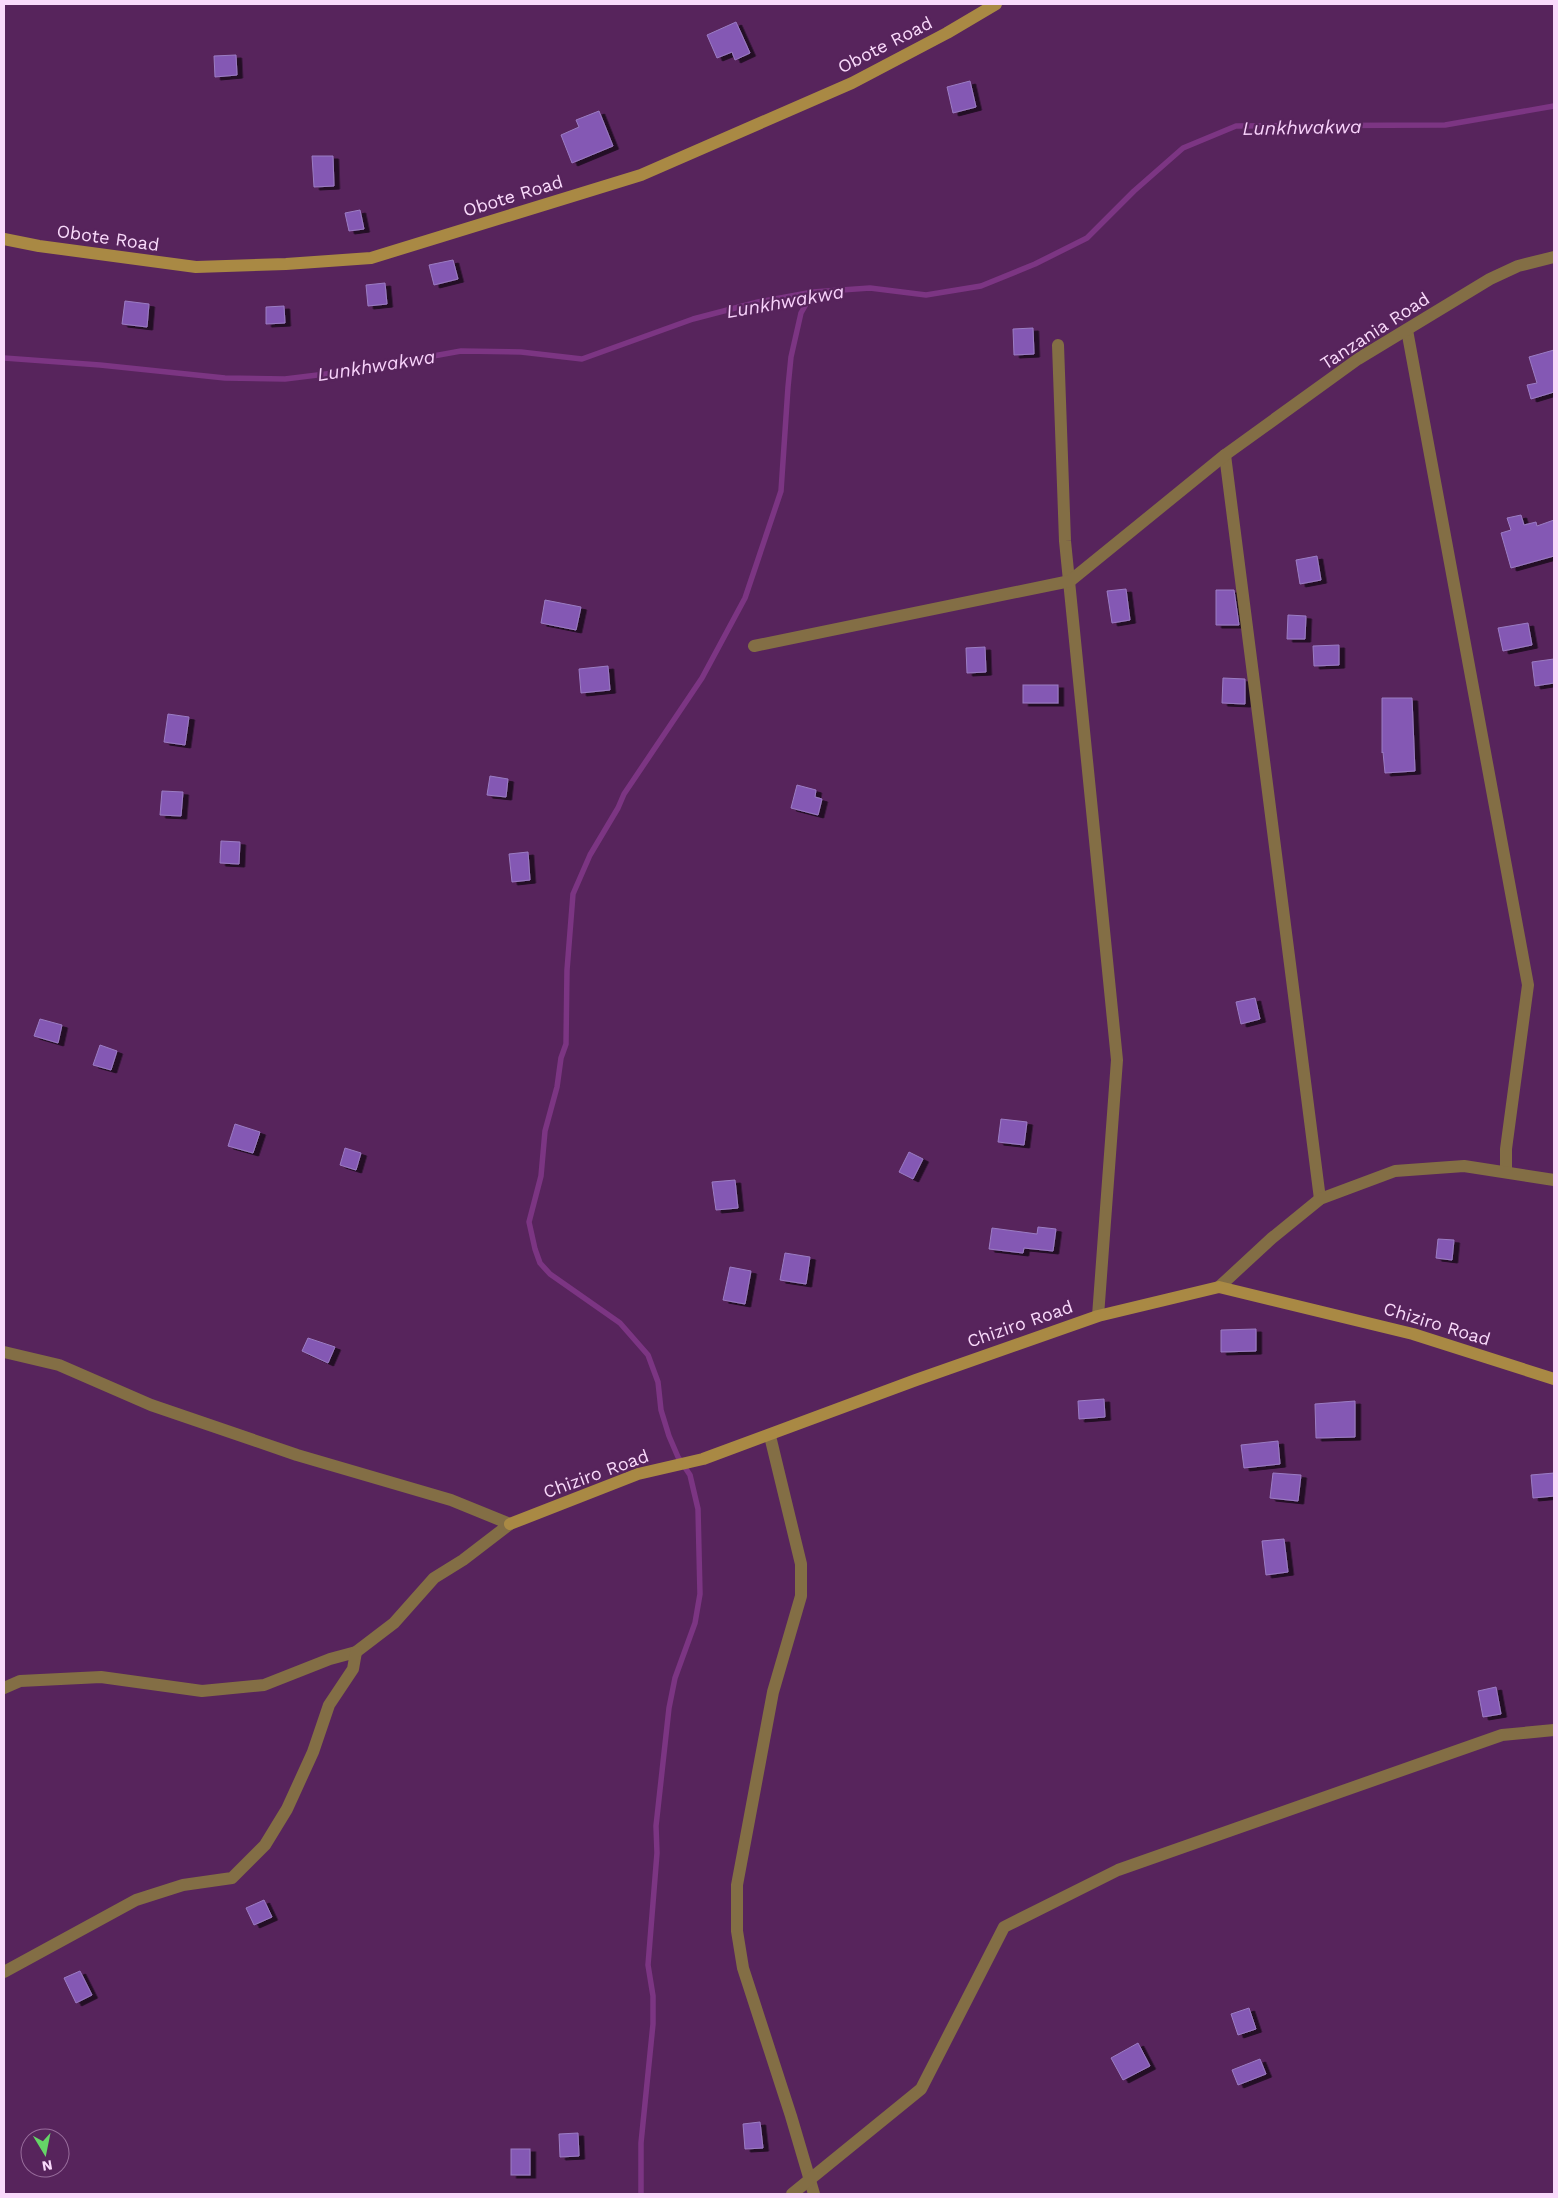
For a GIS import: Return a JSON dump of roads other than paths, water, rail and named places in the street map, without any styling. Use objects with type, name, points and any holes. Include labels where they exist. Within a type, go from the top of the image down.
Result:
[{"type":"street","name":"Obote Road","points":[[4,239],[40,246],[196,267],[286,264],[371,258],[641,175],[852,83],[947,33],[996,4]]},
{"type":"street","name":"Tanzania Road","points":[[1070,582],[1225,455],[1358,359],[1490,279],[1518,266],[1554,257]]},
{"type":"street","points":[[1407,330],[1528,985],[1506,1149],[1506,1172]]},
{"type":"street","points":[[1058,345],[1066,541],[1117,1060],[1098,1316]]},
{"type":"street","points":[[1225,455],[1320,1199]]},
{"type":"street","points":[[754,646],[1070,582]]},
{"type":"street","points":[[1219,1287],[1272,1238],[1320,1199],[1394,1171],[1464,1166],[1554,1180]]},
{"type":"street","name":"Chiziro Road","points":[[510,1524],[638,1474],[703,1460],[916,1380],[1098,1316],[1219,1287],[1414,1334],[1554,1379]]},
{"type":"street","points":[[4,1352],[59,1365],[152,1405],[297,1455],[451,1500],[510,1524]]},
{"type":"street","points":[[770,1436],[801,1564],[801,1596],[773,1692],[737,1885],[737,1931],[743,1968],[814,2194]]},
{"type":"street","points":[[4,1688],[20,1681],[101,1677],[202,1691],[264,1684],[330,1659],[356,1652],[394,1623],[434,1578],[463,1560],[510,1524]]},
{"type":"street","points":[[4,1972],[136,1900],[183,1885],[232,1878],[265,1845],[287,1809],[313,1752],[329,1706],[354,1669],[356,1652]]},
{"type":"street","points":[[792,2194],[921,2089],[1004,1927],[1118,1870],[1502,1735],[1554,1730]]},
{"type":"waterway","name":"Lunkhwakwa","points":[[4,358],[100,365],[225,378],[285,379],[350,371],[461,351],[521,352],[582,359],[693,319],[758,302],[813,292],[870,288],[926,295],[981,286],[1035,264],[1087,238],[1134,191],[1183,148],[1236,126],[1445,125],[1554,106]]},
{"type":"waterway","points":[[641,2194],[641,2143],[653,2024],[653,1996],[648,1965],[657,1853],[656,1826],[669,1708],[675,1678],[695,1623],[700,1594],[698,1509],[690,1475],[678,1457],[669,1436],[661,1410],[658,1382],[648,1355],[620,1323],[550,1274],[540,1263],[529,1222],[541,1176],[545,1131],[557,1087],[561,1058],[566,1044],[567,970],[573,894],[590,855],[618,808],[624,794],[702,678],[745,598],[781,491],[791,357],[801,313],[813,292]]}]
